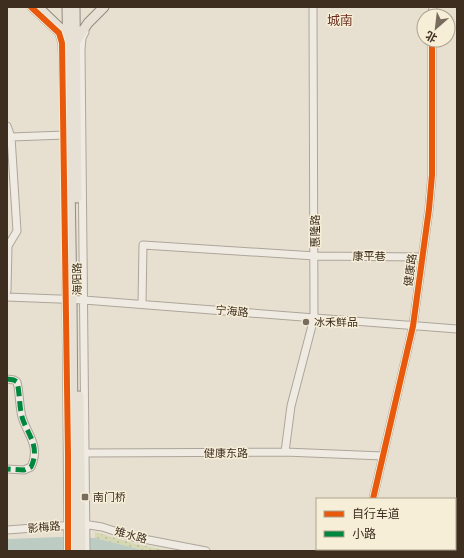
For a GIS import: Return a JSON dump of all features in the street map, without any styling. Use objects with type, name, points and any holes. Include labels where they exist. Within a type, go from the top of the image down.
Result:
[{"type":"main road","points":[[38,7],[62,30],[72,43],[104,7]]},
{"type":"main road","name":"海阳路","points":[[67,7],[72,43]]},
{"type":"main road","name":"海阳路","points":[[74,551],[77,527],[72,43],[75,7]]},
{"type":"main road","name":"海阳路","points":[[77,527],[81,551]]},
{"type":"street","points":[[31,7],[59,33],[62,43],[65,135],[75,300]]},
{"type":"street","points":[[75,300],[82,38],[87,30],[110,7]]},
{"type":"street","name":"惠隆路","points":[[285,452],[291,406],[314,318],[313,7]]},
{"type":"street","name":"健康路","points":[[373,498],[413,326],[432,175],[432,48]]},
{"type":"street","points":[[7,126],[11,137],[17,231],[8,246],[7,291]]},
{"type":"street","points":[[11,137],[65,135]]},
{"type":"street","name":"康平巷","points":[[142,304],[143,246],[315,256],[422,257]]},
{"type":"street","name":"宁海路","points":[[7,297],[142,304],[457,329]]},
{"type":"street","points":[[7,379],[18,382],[22,418],[32,438],[34,460],[31,467],[24,470],[7,469]]},
{"type":"street","name":"健康东路","points":[[77,453],[285,452],[383,456]]},
{"type":"street","points":[[68,551],[77,527]]},
{"type":"street","points":[[77,527],[86,551]]},
{"type":"street","name":"影梅路","points":[[7,530],[77,527]]},
{"type":"street","name":"雉水路","points":[[77,527],[102,527],[133,537],[206,551]]},
{"type":"green space","points":[[95,532],[136,544],[171,551],[146,551],[95,538]]},
{"type":"shaded area","points":[[60,537],[95,538],[146,551],[7,551],[7,539]]},
{"type":"marked path","points":[[7,379],[17,382],[22,417],[32,440],[35,453],[31,467],[24,470],[7,469]]},
{"type":"cycle path","points":[[31,7],[59,33],[62,43],[68,551]]},
{"type":"cycle path","points":[[373,498],[413,326],[429,209],[432,175],[432,48]]},
{"type":"place","name":"冰禾鲜品","points":[[306,322]]},
{"type":"place","name":"南门桥","points":[[85,497]]},
{"type":"district","name":"城南","points":[[340,20]]}]
